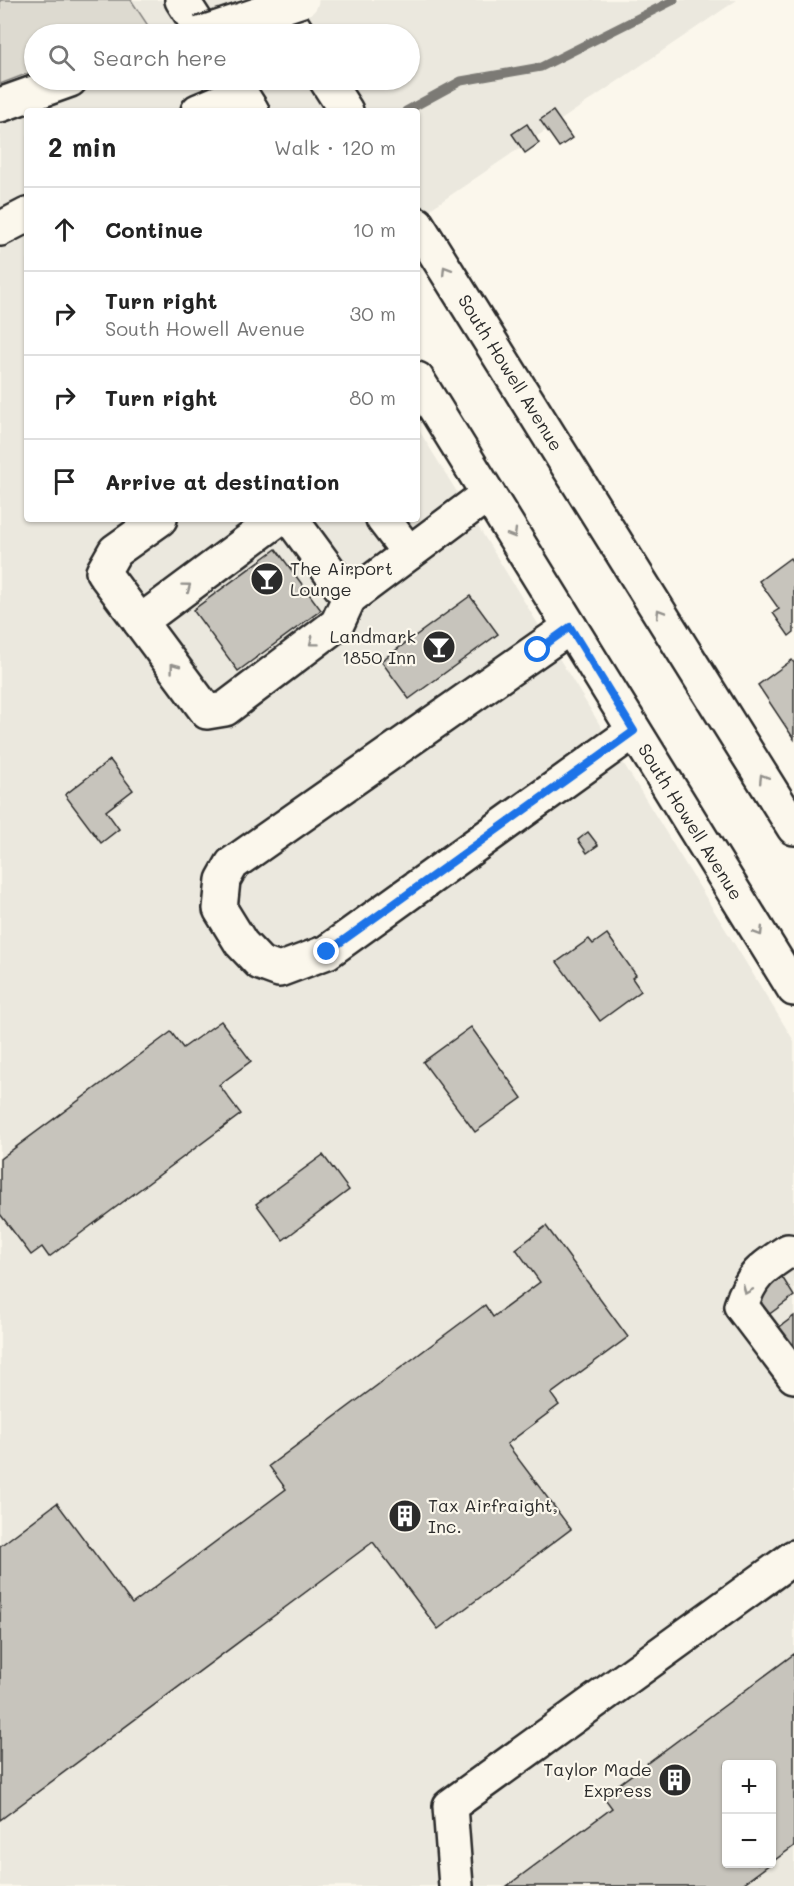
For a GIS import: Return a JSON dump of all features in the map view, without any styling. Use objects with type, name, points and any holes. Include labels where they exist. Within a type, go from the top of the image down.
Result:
[{"type":"main road","points":[[182,0],[196,24]]},
{"type":"main road","points":[[276,0],[292,24]]},
{"type":"main road","points":[[231,24],[302,0]]},
{"type":"main road","points":[[0,105],[41,90]]},
{"type":"main road","points":[[332,90],[344,108]]},
{"type":"main road","points":[[206,108],[242,94]]},
{"type":"main road","points":[[0,229],[24,217]]},
{"type":"main road","name":"South Howell Avenue","points":[[420,229],[794,828]]},
{"type":"main road","name":"South Howell Avenue","points":[[420,384],[794,989]]},
{"type":"main road","points":[[156,522],[115,551],[103,572],[207,712],[225,709],[337,624],[349,598],[488,494]]},
{"type":"main road","points":[[140,622],[274,522]]},
{"type":"main road","points":[[293,522],[349,598]]},
{"type":"main road","points":[[385,522],[409,553]]},
{"type":"main road","points":[[570,627],[232,864],[223,880],[220,909],[241,942],[260,963],[279,970],[327,952],[634,731]]},
{"type":"main road","points":[[792,1252],[762,1268],[748,1284],[741,1306],[794,1377]]},
{"type":"main road","points":[[456,1886],[450,1806],[794,1557]]},
{"type":"shaded area","points":[[0,0],[737,0],[420,216],[420,108],[24,108],[24,522],[420,522],[420,432],[794,1041],[794,1886],[0,1886]]},
{"type":"shaded area","points":[[0,0],[131,0],[147,24],[24,24],[24,75],[0,84]]},
{"type":"building","points":[[553,111],[572,138],[559,147],[540,120]]},
{"type":"building","points":[[527,124],[539,143],[525,153],[512,134]]},
{"type":"building","name":"The Airport Lounge","points":[[276,549],[321,610],[238,671],[193,610]]},
{"type":"building","points":[[790,558],[794,564],[794,632],[789,636],[773,613],[779,609],[759,581]]},
{"type":"building","name":"Landmark 1850 Inn","points":[[470,596],[498,634],[409,699],[381,661]]},
{"type":"building","points":[[792,660],[794,663],[794,739],[758,685]]},
{"type":"building","points":[[110,760],[133,790],[106,811],[119,829],[101,843],[65,795]]},
{"type":"building","points":[[588,832],[598,845],[587,853],[578,840]]},
{"type":"building","points":[[607,934],[636,975],[632,978],[641,991],[600,1021],[557,962],[589,939],[593,944]]},
{"type":"building","points":[[221,1021],[251,1061],[219,1085],[241,1114],[49,1257],[42,1247],[31,1255],[0,1214],[0,1159],[171,1032],[183,1048]]},
{"type":"building","points":[[471,1027],[522,1098],[475,1132],[423,1062]]},
{"type":"building","points":[[323,1155],[349,1190],[283,1240],[256,1204]]},
{"type":"building","name":"Tax Airfraight, Inc.","points":[[546,1226],[628,1337],[551,1394],[559,1405],[507,1444],[571,1529],[438,1629],[373,1542],[0,1820],[0,1546],[57,1503],[132,1604],[286,1489],[269,1466],[485,1305],[493,1317],[540,1282],[516,1249]]},
{"type":"building","points":[[779,1272],[794,1296],[764,1318],[753,1304]]},
{"type":"building","points":[[794,1316],[794,1360],[773,1332]]},
{"type":"building","name":"Taylor Made Express","points":[[794,1654],[794,1846],[776,1859],[776,1760],[722,1760],[722,1868],[765,1868],[740,1886],[507,1886],[612,1808],[603,1796]]},
{"type":"waterway","points":[[412,108],[461,81],[541,67],[674,0]]},
{"type":"place","name":"The Airport Lounge","points":[[267,579]]},
{"type":"place","name":"Landmark 1850 Inn","points":[[439,647]]},
{"type":"place","name":"Tax Airfraight, Inc.","points":[[405,1516]]},
{"type":"place","name":"Taylor Made Express","points":[[675,1780]]},
{"type":"route","points":[[327,952],[465,850],[634,731],[570,627],[538,650]]}]
